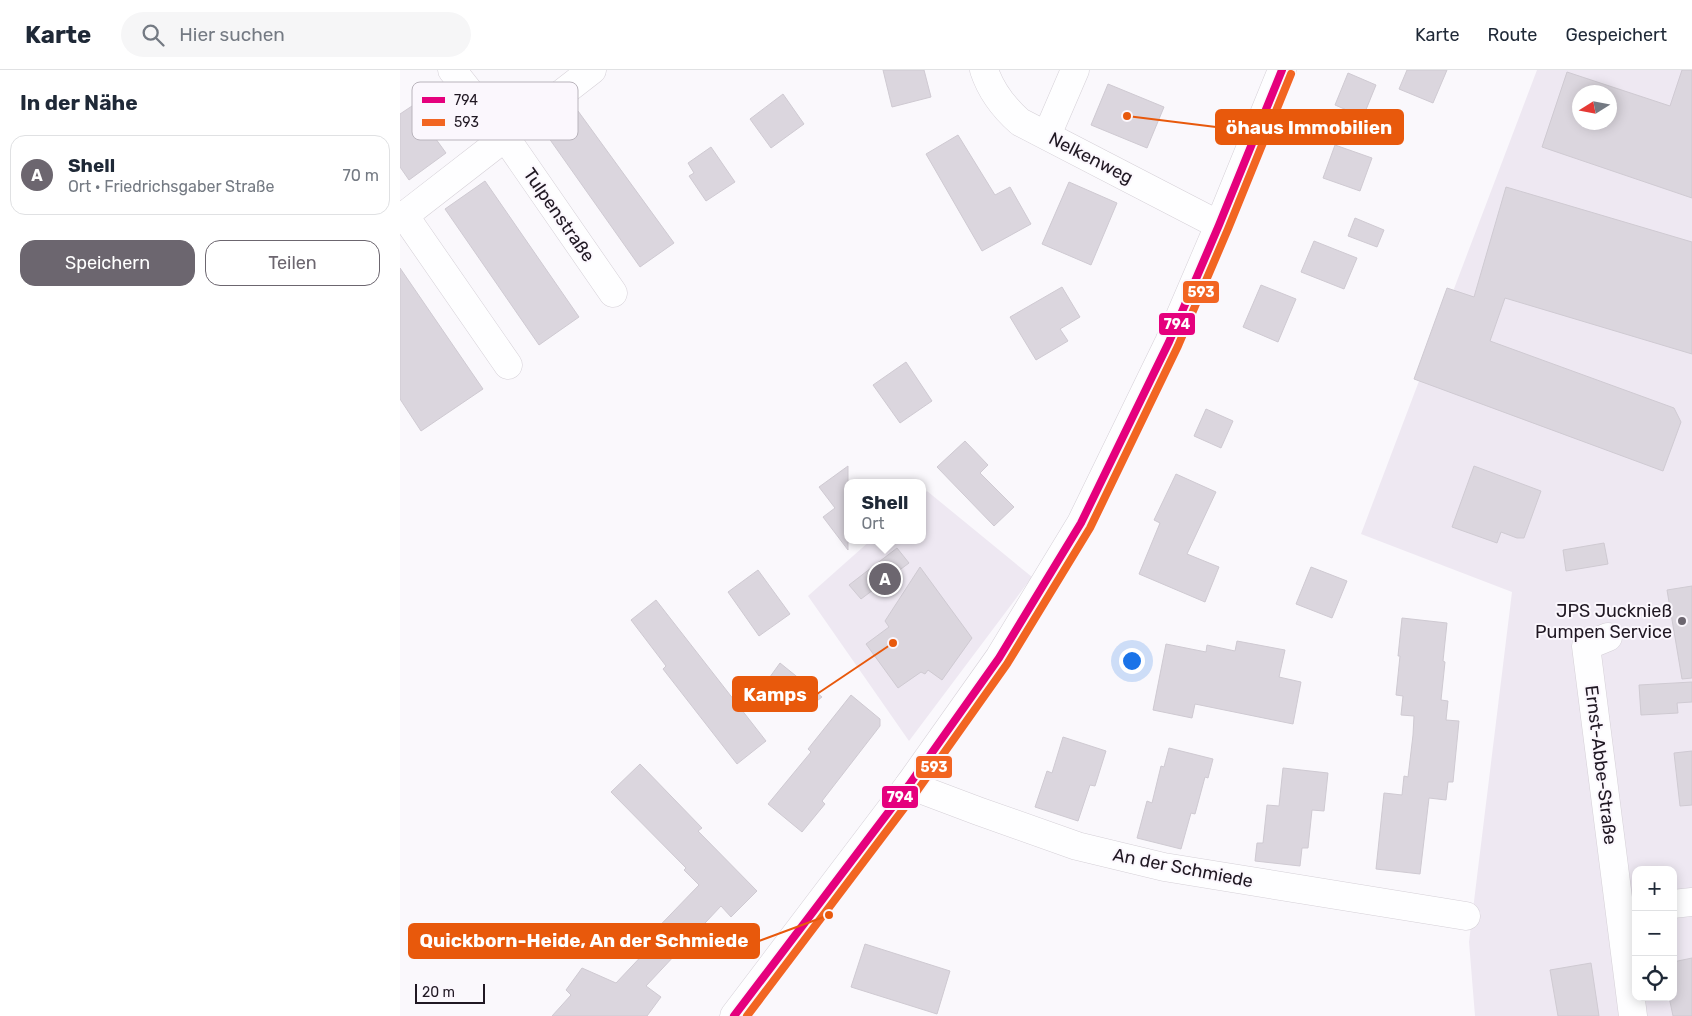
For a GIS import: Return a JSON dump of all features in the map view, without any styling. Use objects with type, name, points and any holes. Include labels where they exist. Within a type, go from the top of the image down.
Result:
[{"type":"street","name":"Tulpenstraße","points":[[452,70],[461,82]]},
{"type":"street","points":[[576,82],[592,70]]},
{"type":"street","name":"Nelkenweg","points":[[984,70],[990,87],[1007,111],[1020,122],[1219,225]]},
{"type":"street","points":[[1047,135],[1075,70]]},
{"type":"street","points":[[734,1016],[909,785],[999,658],[1081,523],[1169,342],[1282,70]]},
{"type":"street","points":[[501,140],[402,217],[508,366]]},
{"type":"street","name":"Tulpenstraße","points":[[507,140],[613,293]]},
{"type":"street","name":"Ernst-Abbe-Straße","points":[[1608,637],[1586,646],[1627,908],[1633,1016]]},
{"type":"street","name":"An der Schmiede","points":[[909,785],[978,812],[1077,846],[1164,867],[1466,916]]},
{"type":"street","points":[[1677,904],[1692,902]]},
{"type":"shaded area","points":[[1537,70],[1692,70],[1692,1016],[1475,1016],[1469,942],[1512,592],[1361,534]]},
{"type":"shaded area","points":[[926,492],[1032,577],[909,741],[808,596],[866,544],[926,544]]},
{"type":"building","points":[[883,70],[924,70],[931,97],[892,107]]},
{"type":"building","points":[[1407,70],[1447,70],[1433,103],[1399,89]]},
{"type":"building","points":[[1682,70],[1692,70],[1692,198],[1542,147],[1567,72],[1606,85],[1572,85],[1572,130],[1617,130],[1617,89],[1670,106]]},
{"type":"building","points":[[1348,73],[1376,85],[1363,117],[1335,105]]},
{"type":"building","points":[[1108,84],[1164,107],[1147,148],[1091,125]]},
{"type":"building","points":[[783,94],[804,124],[771,148],[750,119]]},
{"type":"building","points":[[412,106],[412,140],[437,140],[446,153],[409,180],[400,167],[400,114]]},
{"type":"building","points":[[578,111],[674,243],[640,267],[550,140],[578,140]]},
{"type":"building","points":[[958,135],[995,195],[1010,187],[1031,224],[982,251],[926,154]]},
{"type":"building","points":[[1335,145],[1372,158],[1360,191],[1323,178]]},
{"type":"building","points":[[711,147],[735,182],[706,201],[689,176],[694,173],[688,163]]},
{"type":"building","points":[[485,181],[579,317],[539,345],[445,209]]},
{"type":"building","points":[[1069,182],[1117,203],[1091,265],[1042,244]]},
{"type":"building","points":[[1506,187],[1692,242],[1692,354],[1505,298],[1490,341],[1674,408],[1681,422],[1663,471],[1414,379],[1447,288],[1474,297]]},
{"type":"building","points":[[1355,218],[1384,230],[1377,247],[1348,236]]},
{"type":"building","points":[[1314,241],[1357,258],[1344,289],[1301,272]]},
{"type":"building","points":[[400,268],[483,389],[421,431],[400,399]]},
{"type":"building","points":[[1261,285],[1296,299],[1278,342],[1243,327]]},
{"type":"building","points":[[1062,287],[1080,317],[1060,329],[1068,341],[1036,360],[1010,317]]},
{"type":"building","points":[[906,362],[932,401],[900,423],[873,385]]},
{"type":"building","points":[[1206,409],[1233,421],[1221,448],[1194,436]]},
{"type":"building","points":[[965,441],[988,465],[980,473],[1014,507],[994,526],[937,467]]},
{"type":"building","points":[[848,466],[848,479],[844,479],[844,544],[848,544],[848,550],[823,517],[835,508],[819,487]]},
{"type":"building","points":[[1474,466],[1541,491],[1524,538],[1517,538],[1501,532],[1497,543],[1452,527]]},
{"type":"building","points":[[1176,474],[1216,492],[1187,554],[1219,567],[1205,602],[1139,574],[1160,523],[1154,520]]},
{"type":"building","points":[[1604,543],[1608,564],[1566,571],[1563,550]]},
{"type":"building","points":[[897,548],[909,563],[861,599],[849,585]]},
{"type":"building","points":[[920,567],[972,638],[942,680],[928,670],[925,674],[921,672],[898,688],[866,644],[889,627],[885,621]]},
{"type":"building","points":[[1311,567],[1347,581],[1332,618],[1296,604]]},
{"type":"building","points":[[758,570],[790,614],[759,636],[728,592]]},
{"type":"building","name":"JPS Jucknieß Pumpen Service","points":[[1692,586],[1692,678],[1682,679],[1667,590]]},
{"type":"building","points":[[656,600],[766,741],[737,764],[663,669],[666,666],[631,620]]},
{"type":"building","points":[[1402,618],[1447,623],[1441,700],[1448,701],[1446,720],[1459,721],[1453,782],[1448,782],[1446,800],[1429,798],[1420,874],[1376,869],[1384,793],[1402,795],[1404,776],[1408,777],[1413,735],[1414,716],[1401,715],[1403,696],[1396,695]]},
{"type":"building","points":[[1237,641],[1285,650],[1279,677],[1301,682],[1293,724],[1195,704],[1192,718],[1153,710],[1166,644],[1206,652],[1207,645],[1235,651]]},
{"type":"building","points":[[780,663],[822,697],[804,711],[767,681]]},
{"type":"building","points":[[1692,682],[1692,702],[1677,703],[1678,713],[1641,715],[1639,685]]},
{"type":"building","points":[[851,695],[880,719],[880,726],[822,801],[825,804],[802,832],[768,804],[811,752],[808,749]]},
{"type":"building","points":[[1063,737],[1106,751],[1095,786],[1090,785],[1078,821],[1035,807],[1047,771],[1052,773]]},
{"type":"building","points":[[1169,748],[1213,759],[1208,778],[1205,777],[1195,814],[1191,813],[1181,849],[1137,838],[1147,801],[1152,803],[1161,766],[1164,767]]},
{"type":"building","points":[[1692,751],[1692,805],[1680,806],[1674,753]]},
{"type":"building","points":[[640,764],[702,828],[698,831],[757,891],[731,917],[721,906],[646,986],[661,997],[647,1016],[552,1016],[571,995],[566,990],[582,968],[616,983],[649,948],[643,943],[699,885],[684,870],[686,868],[611,792]]},
{"type":"building","points":[[1283,768],[1328,773],[1324,811],[1312,810],[1308,848],[1302,848],[1300,866],[1255,861],[1257,843],[1263,843],[1267,805],[1279,806]]},
{"type":"building","points":[[865,944],[950,971],[937,1014],[851,987]]},
{"type":"building","points":[[1692,958],[1692,1016],[1673,1016],[1670,1001],[1677,1001],[1677,961]]},
{"type":"building","points":[[1591,963],[1599,1016],[1558,1016],[1550,970]]},
{"type":"transit line","name":"794","points":[[734,1016],[909,785],[999,658],[1081,523],[1169,342],[1282,70]]},
{"type":"transit line","name":"593","points":[[747,1016],[917,791],[1007,664],[1090,528],[1178,346],[1291,74]]},
{"type":"place","name":"öhaus Immobilien","points":[[1127,116]]},
{"type":"place","name":"Shell","points":[[885,579]]},
{"type":"place","name":"JPS Jucknieß Pumpen Service","points":[[1682,621]]},
{"type":"place","name":"Kamps","points":[[893,643]]},
{"type":"place","name":"Quickborn-Heide, An der Schmiede","points":[[829,915]]}]
